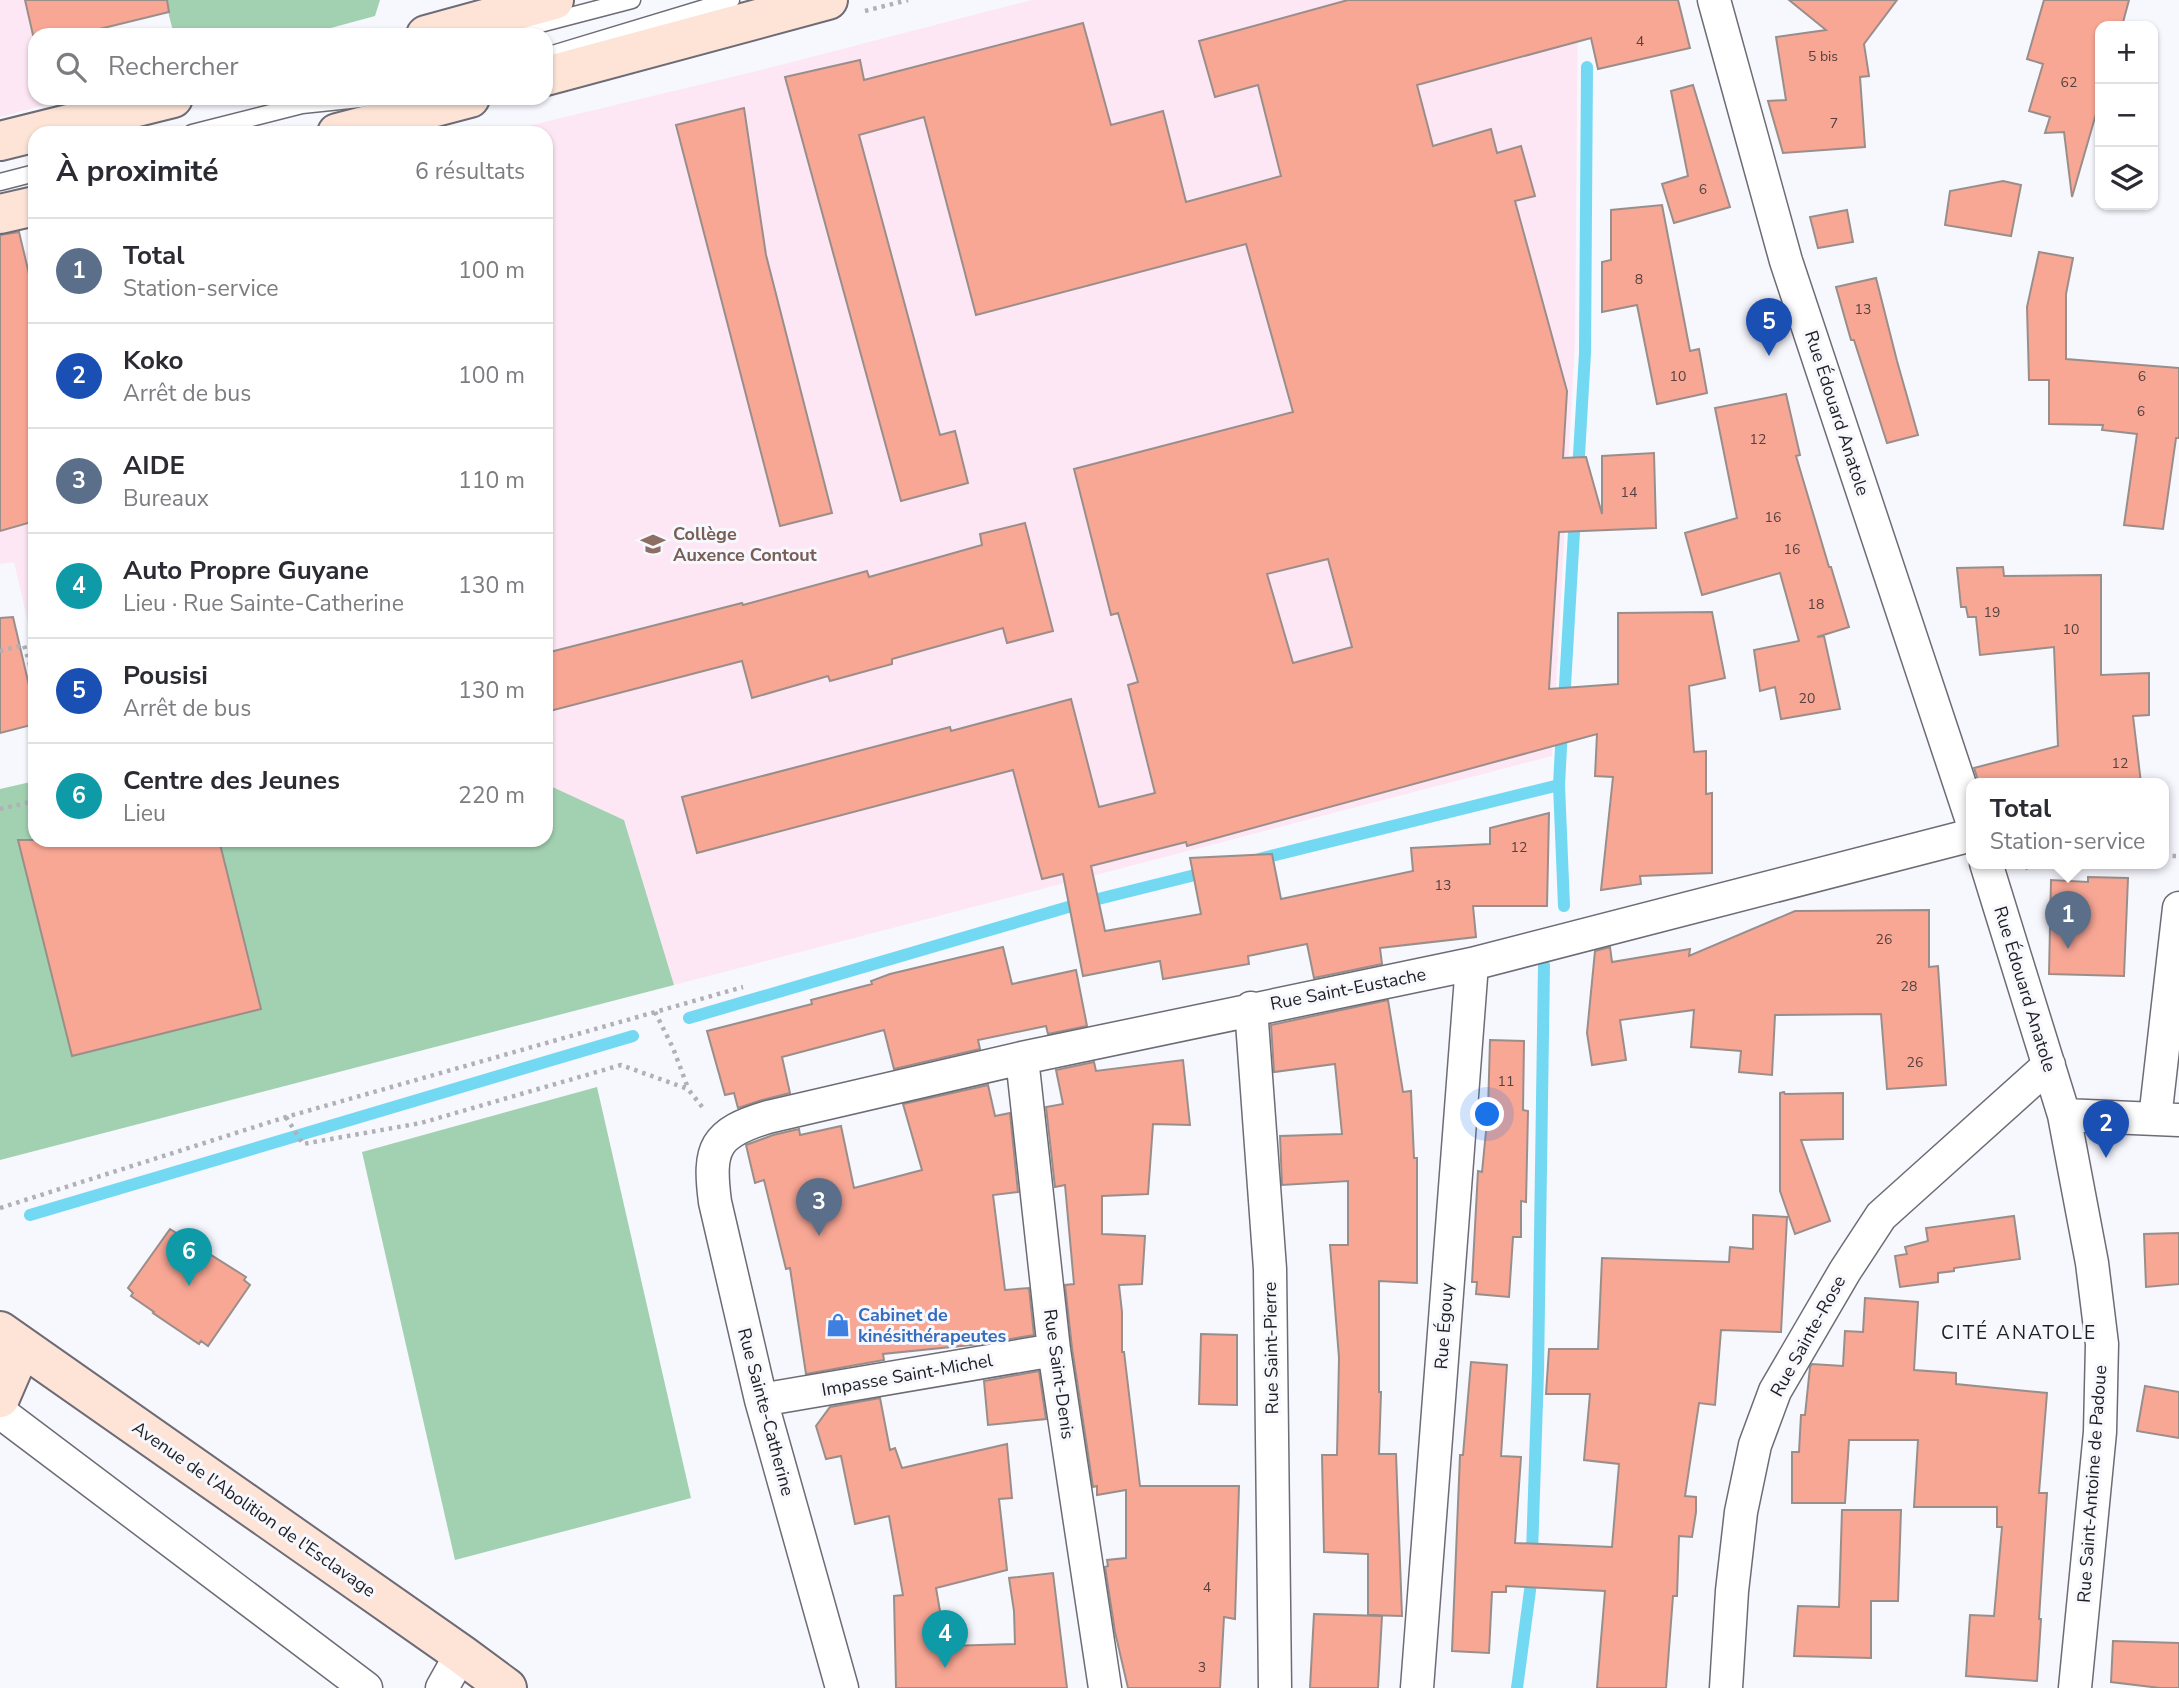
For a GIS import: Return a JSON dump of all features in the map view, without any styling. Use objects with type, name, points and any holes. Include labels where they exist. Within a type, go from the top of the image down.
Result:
[{"type":"street","points":[[452,28],[554,0]]},
{"type":"street","points":[[553,74],[828,0]]},
{"type":"street","name":"Rue Édouard Anatole","points":[[1714,0],[1786,261],[1966,803]]},
{"type":"street","points":[[60,126],[145,105]]},
{"type":"street","points":[[364,126],[443,105]]},
{"type":"street","points":[[0,141],[28,134]]},
{"type":"street","points":[[0,214],[28,208]]},
{"type":"street","name":"Rue Saint-Eustache","points":[[725,1137],[754,1121],[768,1117],[1022,1058],[1472,964],[1966,837]]},
{"type":"street","name":"Rue Édouard Anatole","points":[[1988,869],[2064,1115]]},
{"type":"street","points":[[2064,1115],[2167,1120],[2179,908]]},
{"type":"street","name":"Rue Égouy","points":[[1417,1688],[1472,964]]},
{"type":"street","name":"Rue Saint-Pierre","points":[[1251,1009],[1270,1269],[1275,1688]]},
{"type":"street","name":"Rue Saint-Denis","points":[[1022,1058],[1054,1350],[1105,1688]]},
{"type":"street","name":"Rue Sainte-Rose","points":[[1726,1688],[1732,1591],[1741,1512],[1755,1445],[1775,1391],[1844,1271],[1881,1216],[2049,1065]]},
{"type":"street","name":"Rue Saint-Antoine de Padoue","points":[[2064,1115],[2092,1263],[2102,1343],[2100,1432],[2075,1688]]},
{"type":"street","name":"Rue Sainte-Catherine","points":[[725,1137],[719,1142],[713,1160],[711,1174],[715,1202],[761,1400],[842,1688]]},
{"type":"street","points":[[0,1398],[11,1339]]},
{"type":"street","name":"Avenue de l'Abolition de l'Esclavage","points":[[11,1339],[507,1688]]},
{"type":"street","name":"Impasse Saint-Michel","points":[[761,1400],[1054,1350]]},
{"type":"street","points":[[0,1412],[366,1688]]},
{"type":"street","points":[[442,1688],[461,1654]]},
{"type":"lane","points":[[525,28],[632,0]]},
{"type":"lane","points":[[553,54],[731,0]]},
{"type":"lane","points":[[221,126],[310,105]]},
{"type":"lane","points":[[0,182],[28,175]]},
{"type":"path","points":[[0,650],[24,645],[28,660]]},
{"type":"path","points":[[0,809],[28,803]]},
{"type":"path","points":[[0,1208],[286,1117],[743,987]]},
{"type":"path","points":[[655,1012],[673,1048],[688,1088],[725,1137]]},
{"type":"path","points":[[286,1117],[303,1144],[421,1123],[621,1065],[688,1088]]},
{"type":"shaded area","points":[[0,0],[25,0],[32,28],[28,28],[28,105],[44,105],[0,117]]},
{"type":"shaded area","points":[[1032,0],[1578,0],[1575,341],[1552,756],[674,985],[624,820],[553,787],[553,126],[528,126],[757,71]]},
{"type":"shaded area","points":[[28,252],[28,623],[14,562],[0,564],[0,259]]},
{"type":"green space","points":[[165,0],[380,0],[375,16],[331,28],[172,28]]},
{"type":"green space","points":[[28,783],[28,847],[553,847],[553,787],[624,820],[674,985],[0,1160],[0,789]]},
{"type":"green space","points":[[597,1087],[691,1498],[455,1560],[362,1152]]},
{"type":"building","points":[[25,0],[167,0],[169,12],[104,28],[31,28]]},
{"type":"building","points":[[1348,0],[1678,0],[1690,48],[1598,69],[1591,38],[1417,85],[1433,146],[1491,129],[1497,153],[1521,146],[1535,196],[1515,201],[1567,391],[1563,458],[1586,457],[1602,514],[1602,456],[1654,453],[1656,528],[1559,532],[1549,689],[1618,684],[1618,613],[1712,612],[1725,678],[1689,686],[1694,752],[1706,751],[1706,794],[1712,793],[1712,873],[1640,876],[1641,884],[1601,890],[1613,777],[1595,776],[1597,734],[1187,846],[1186,842],[1091,866],[1105,931],[1201,914],[1190,858],[1272,854],[1281,899],[1413,871],[1411,848],[1490,844],[1490,828],[1549,813],[1547,906],[1473,906],[1476,937],[1380,948],[1382,964],[1314,978],[1307,944],[1248,956],[1249,964],[1163,979],[1160,961],[1083,976],[1063,874],[1042,879],[1013,770],[697,853],[682,797],[950,727],[951,731],[1071,699],[1099,807],[1155,793],[1128,685],[1138,682],[1118,613],[1111,615],[1074,469],[1293,412],[1246,244],[976,315],[924,117],[859,135],[940,435],[955,431],[968,483],[901,501],[785,77],[860,60],[864,80],[1083,23],[1111,125],[1163,111],[1186,202],[1281,176],[1258,85],[1215,97],[1199,41]],"holes":[[[1328,559],[1352,647],[1293,663],[1267,574]]]},
{"type":"building","points":[[1789,0],[1897,0],[1864,44],[1869,76],[1860,77],[1865,147],[1783,153],[1768,101],[1786,100],[1776,37],[1826,30]]},
{"type":"building","points":[[2044,0],[2129,0],[2123,21],[2095,21],[2095,117],[2072,197],[2064,132],[2045,133],[2050,117],[2029,111],[2043,64],[2027,59]]},
{"type":"building","points":[[1693,85],[1730,207],[1674,223],[1662,184],[1688,176],[1671,91]]},
{"type":"building","points":[[744,108],[766,255],[832,513],[780,526],[676,125]]},
{"type":"building","points":[[2003,181],[2021,185],[2011,236],[1945,225],[1950,191]]},
{"type":"building","points":[[1662,205],[1690,351],[1699,349],[1707,393],[1657,404],[1637,305],[1602,312],[1602,262],[1611,260],[1611,210]]},
{"type":"building","points":[[1847,210],[1853,242],[1818,248],[1810,217]]},
{"type":"building","points":[[19,232],[28,270],[28,523],[0,531],[0,235]]},
{"type":"building","points":[[2039,252],[2073,258],[2066,294],[2066,359],[2179,368],[2179,438],[2176,438],[2163,529],[2124,525],[2137,434],[2102,430],[2103,425],[2049,424],[2049,380],[2029,380],[2027,307]]},
{"type":"building","points":[[1876,278],[1918,435],[1887,443],[1854,340],[1851,340],[1836,287]]},
{"type":"building","points":[[1786,394],[1800,455],[1796,456],[1849,627],[1817,637],[1824,636],[1840,709],[1781,719],[1775,687],[1760,691],[1754,650],[1799,641],[1780,573],[1702,595],[1685,533],[1737,518],[1715,408]]},
{"type":"building","points":[[1025,523],[1053,631],[1007,643],[1003,628],[892,659],[892,664],[830,681],[828,676],[752,698],[742,661],[553,710],[553,651],[742,603],[743,605],[867,571],[869,577],[982,545],[980,534]]},
{"type":"building","points":[[2003,567],[2004,576],[2101,575],[2101,675],[2149,673],[2149,715],[2133,716],[2140,778],[1977,778],[1974,768],[2058,746],[2054,647],[1980,655],[1976,617],[1968,617],[1966,607],[1961,607],[1957,568]]},
{"type":"building","points":[[13,617],[28,681],[28,726],[0,733],[0,618]]},
{"type":"building","points":[[18,840],[28,840],[28,847],[221,847],[261,1009],[72,1056]]},
{"type":"building","points":[[2088,877],[2128,878],[2124,976],[2049,974],[2051,880],[2088,882]]},
{"type":"building","points":[[1929,910],[1929,967],[1938,966],[1946,1085],[1887,1089],[1881,1014],[1775,1015],[1772,1075],[1739,1072],[1741,1051],[1691,1047],[1694,1010],[1620,1020],[1626,1060],[1592,1065],[1587,1033],[1595,951],[1610,947],[1612,962],[1690,949],[1689,956],[1795,911]]},
{"type":"building","points":[[1003,947],[1012,984],[1076,970],[1087,1026],[1048,1034],[1046,1026],[978,1040],[980,1049],[894,1069],[884,1030],[782,1057],[790,1093],[738,1108],[734,1093],[725,1095],[707,1031],[812,1004],[811,1000],[872,984],[871,981],[890,974]]},
{"type":"building","points":[[1388,1000],[1403,1092],[1411,1091],[1414,1158],[1417,1158],[1417,1283],[1379,1281],[1379,1454],[1396,1454],[1402,1616],[1368,1615],[1368,1554],[1324,1552],[1322,1455],[1337,1455],[1339,1358],[1330,1245],[1348,1245],[1348,1181],[1282,1185],[1280,1136],[1342,1134],[1335,1064],[1274,1072],[1271,1025]]},
{"type":"building","points":[[1490,1040],[1524,1041],[1523,1110],[1528,1111],[1526,1202],[1521,1201],[1521,1237],[1513,1237],[1509,1297],[1476,1294],[1477,1282],[1472,1282],[1478,1171],[1482,1172],[1488,1111]]},
{"type":"building","points":[[1183,1060],[1190,1125],[1153,1124],[1148,1194],[1102,1196],[1102,1234],[1145,1236],[1142,1284],[1119,1285],[1122,1352],[1140,1486],[1239,1486],[1235,1619],[1224,1617],[1220,1688],[1128,1688],[1115,1632],[1105,1567],[1108,1566],[1107,1560],[1126,1558],[1126,1490],[1097,1495],[1097,1486],[1093,1487],[1065,1285],[1074,1284],[1065,1185],[1055,1187],[1046,1107],[1063,1104],[1056,1070],[1094,1062],[1096,1071]]},
{"type":"building","points":[[988,1085],[995,1116],[1010,1113],[1018,1192],[993,1195],[1005,1290],[1029,1288],[1034,1335],[981,1344],[883,1354],[884,1360],[806,1374],[790,1268],[786,1269],[764,1180],[755,1183],[746,1145],[799,1129],[800,1135],[841,1126],[854,1188],[922,1170],[903,1104]]},
{"type":"building","points":[[1780,1093],[1843,1093],[1843,1139],[1801,1140],[1830,1221],[1795,1234],[1780,1191]]},
{"type":"building","points":[[1753,1215],[1787,1217],[1781,1332],[1721,1330],[1715,1405],[1699,1403],[1685,1496],[1696,1497],[1696,1512],[1692,1537],[1679,1536],[1677,1596],[1673,1596],[1666,1688],[1597,1688],[1605,1591],[1506,1586],[1506,1592],[1492,1592],[1489,1653],[1452,1651],[1460,1455],[1463,1455],[1471,1362],[1507,1365],[1501,1456],[1521,1457],[1515,1543],[1612,1547],[1619,1464],[1584,1460],[1590,1394],[1546,1394],[1549,1349],[1598,1349],[1602,1258],[1729,1262],[1730,1247],[1753,1249]]},
{"type":"building","points":[[2014,1216],[2020,1259],[1954,1268],[1954,1271],[1938,1273],[1938,1282],[1900,1287],[1895,1256],[1907,1254],[1905,1247],[1928,1241],[1926,1228]]},
{"type":"building","points":[[170,1229],[246,1277],[244,1280],[250,1285],[208,1346],[201,1341],[199,1344],[153,1313],[131,1296],[133,1293],[128,1288]]},
{"type":"building","points":[[2179,1233],[2179,1284],[2146,1287],[2144,1234]]},
{"type":"building","points":[[1865,1298],[1918,1302],[1914,1370],[1956,1373],[1956,1384],[2047,1393],[2039,1493],[2047,1493],[2037,1681],[1966,1676],[1970,1615],[1994,1616],[2002,1527],[1997,1527],[1997,1507],[1914,1507],[1918,1440],[1849,1440],[1845,1503],[1792,1503],[1792,1452],[1799,1452],[1801,1415],[1805,1415],[1810,1367],[1812,1364],[1843,1366],[1845,1331],[1863,1332]]},
{"type":"building","points":[[1201,1334],[1237,1335],[1237,1405],[1199,1404]]},
{"type":"building","points":[[1039,1371],[1046,1419],[988,1425],[984,1381]]},
{"type":"building","points":[[2145,1386],[2179,1392],[2179,1438],[2137,1431]]},
{"type":"building","points":[[880,1398],[890,1450],[895,1448],[902,1468],[1007,1444],[1012,1498],[999,1499],[1007,1570],[936,1588],[946,1646],[1015,1644],[1009,1578],[1053,1573],[1067,1688],[896,1688],[894,1596],[903,1595],[889,1516],[855,1524],[841,1456],[826,1459],[816,1426],[830,1407]]},
{"type":"building","points":[[1842,1510],[1901,1510],[1898,1601],[1871,1601],[1871,1658],[1794,1656],[1798,1606],[1839,1607]]},
{"type":"building","points":[[1314,1614],[1382,1616],[1378,1688],[1310,1688]]},
{"type":"building","points":[[2113,1641],[2179,1643],[2179,1688],[2111,1682]]},
{"type":"waterway","points":[[1578,472],[1585,353],[1587,67]]},
{"type":"waterway","points":[[1564,703],[1575,515]]},
{"type":"waterway","points":[[1562,728],[1559,785],[1564,906]]},
{"type":"waterway","points":[[1259,859],[1559,785]]},
{"type":"waterway","points":[[689,1018],[1082,903],[1207,872]]},
{"type":"waterway","points":[[1517,1688],[1531,1583],[1538,1372],[1544,965]]},
{"type":"waterway","points":[[30,1215],[633,1036]]},
{"type":"place","name":"Pousisi","points":[[1769,356]]},
{"type":"place","name":"Collège Auxence Contout","points":[[653,544]]},
{"type":"place","name":"Total","points":[[2068,949]]},
{"type":"place","name":"Koko","points":[[2106,1158]]},
{"type":"place","name":"AIDE","points":[[819,1236]]},
{"type":"place","name":"Centre des Jeunes","points":[[189,1286]]},
{"type":"place","name":"Cabinet de kinésithérapeutes","points":[[838,1325]]},
{"type":"place","name":"Auto Propre Guyane","points":[[945,1668]]},
{"type":"district","name":"CITÉ ANATOLE","points":[[2019,1332]]}]
